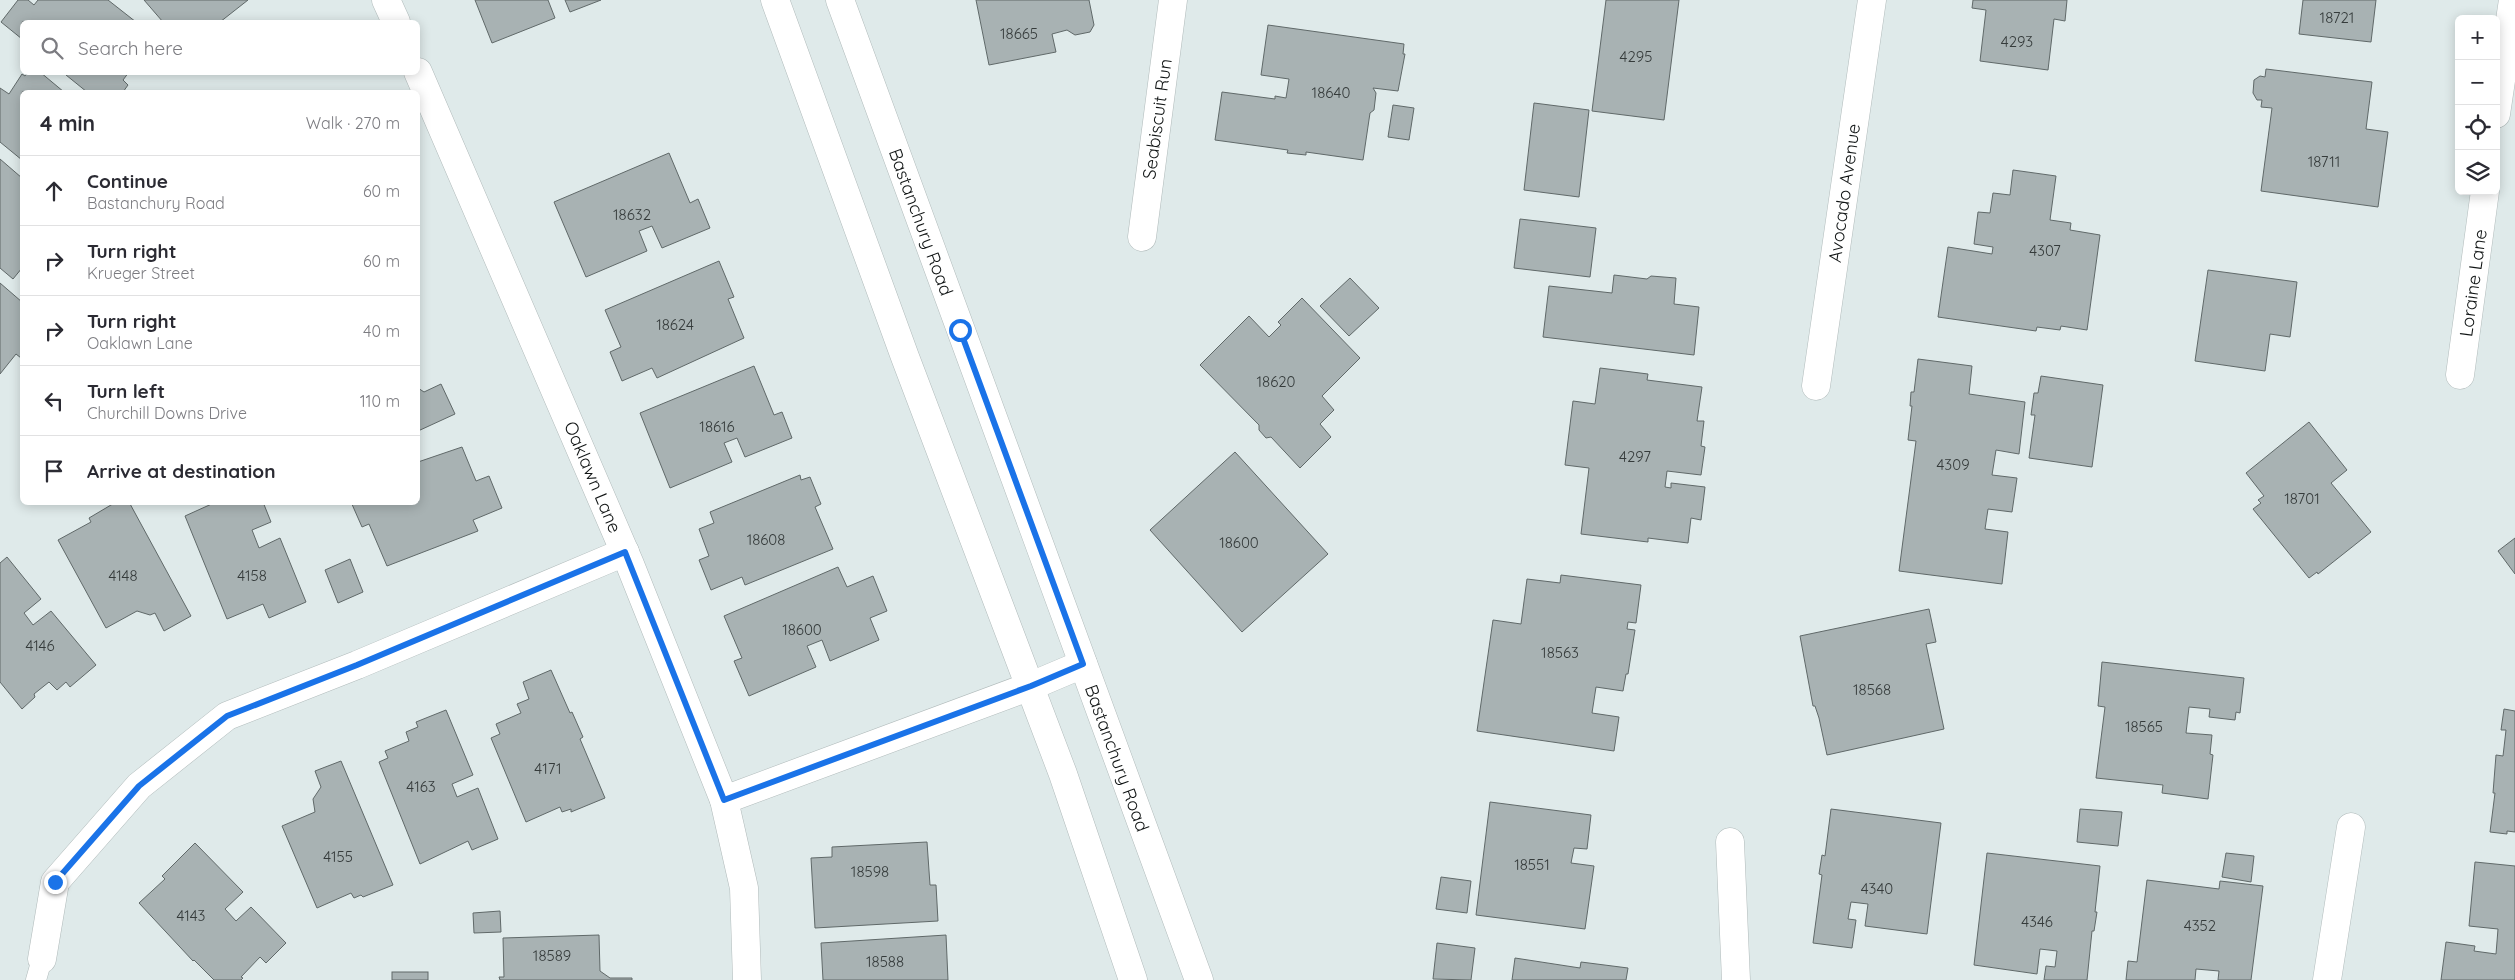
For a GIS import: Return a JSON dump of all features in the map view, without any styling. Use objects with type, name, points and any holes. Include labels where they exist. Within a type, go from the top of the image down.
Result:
[{"type":"street","points":[[386,0],[395,20]]},
{"type":"street","points":[[775,0],[905,357],[1067,783],[1132,980]]},
{"type":"street","name":"Bastanchury Road","points":[[840,0],[1199,980]]},
{"type":"street","name":"Seabiscuit Run","points":[[1142,237],[1173,0]]},
{"type":"street","name":"Avocado Avenue","points":[[1816,386],[1872,0]]},
{"type":"street","points":[[2497,105],[2513,0]]},
{"type":"street","name":"Oaklawn Lane","points":[[419,75],[625,552],[724,800],[744,888],[747,980]]},
{"type":"street","name":"Loraine Lane","points":[[2460,375],[2485,195]]},
{"type":"street","points":[[39,970],[55,882],[139,786],[227,716],[357,665],[625,552]]},
{"type":"street","points":[[724,800],[1031,686],[1083,664]]},
{"type":"street","points":[[2327,980],[2351,827]]},
{"type":"street","points":[[1730,842],[1736,980]]},
{"type":"building","points":[[18,0],[28,0],[34,5],[38,0],[108,0],[133,20],[20,20],[20,37],[1,22]]},
{"type":"building","points":[[144,0],[248,0],[223,20],[161,20]]},
{"type":"building","points":[[475,0],[548,0],[555,18],[492,43]]},
{"type":"building","points":[[565,0],[601,0],[570,12]]},
{"type":"building","points":[[976,0],[1089,0],[1094,25],[1090,32],[1075,35],[1067,30],[1052,34],[1056,52],[989,65]]},
{"type":"building","points":[[1606,0],[1679,0],[1664,120],[1592,111]]},
{"type":"building","points":[[1973,0],[2067,0],[2065,21],[2054,19],[2048,70],[1980,61],[1986,10],[1972,8]]},
{"type":"building","points":[[2303,0],[2376,0],[2371,42],[2299,34]]},
{"type":"building","points":[[1268,25],[1404,44],[1403,54],[1405,54],[1398,91],[1373,88],[1376,93],[1374,110],[1370,113],[1363,160],[1306,152],[1306,155],[1287,153],[1288,150],[1215,140],[1222,92],[1275,99],[1275,96],[1286,98],[1289,79],[1261,75]]},
{"type":"building","points":[[2266,69],[2372,82],[2366,129],[2388,132],[2378,207],[2261,191],[2272,108],[2261,107],[2262,100],[2257,100],[2253,93],[2254,80],[2260,76],[2265,77]]},
{"type":"building","points":[[21,75],[44,75],[62,90],[20,90],[20,158],[0,142],[0,88],[9,94]]},
{"type":"building","points":[[66,75],[127,75],[123,80],[128,85],[124,90],[85,90]]},
{"type":"building","points":[[1534,103],[1589,110],[1579,197],[1524,190]]},
{"type":"building","points":[[1393,105],[1414,108],[1409,140],[1388,137]]},
{"type":"building","points":[[669,153],[690,203],[698,199],[710,228],[662,248],[652,226],[639,231],[647,251],[586,277],[554,202]]},
{"type":"building","points":[[0,159],[20,176],[20,270],[13,279],[0,268]]},
{"type":"building","points":[[2013,170],[2056,176],[2050,220],[2071,223],[2070,230],[2100,235],[2087,330],[2061,326],[2060,330],[2037,327],[2036,331],[1938,317],[1948,247],[1992,254],[1993,247],[1974,244],[1978,212],[1990,213],[1993,193],[2010,195]]},
{"type":"building","points":[[1520,219],[1596,228],[1590,277],[1514,268]]},
{"type":"building","points":[[719,261],[734,297],[728,299],[744,338],[657,378],[652,368],[622,381],[610,352],[621,347],[605,310]]},
{"type":"building","points":[[2208,270],[2297,282],[2290,337],[2270,334],[2265,371],[2195,361]]},
{"type":"building","points":[[1614,275],[1647,279],[1651,276],[1676,278],[1674,304],[1699,307],[1694,355],[1543,337],[1549,286],[1612,293]]},
{"type":"building","points":[[1350,278],[1379,308],[1349,336],[1320,306]]},
{"type":"building","points":[[0,283],[20,300],[20,357],[16,354],[0,374]]},
{"type":"building","points":[[1302,298],[1360,358],[1322,396],[1334,410],[1320,424],[1331,437],[1300,468],[1271,437],[1266,438],[1259,430],[1259,425],[1200,365],[1249,316],[1269,337],[1281,325],[1278,322]]},
{"type":"building","points":[[1918,359],[1972,366],[1969,394],[2025,402],[2019,454],[1996,450],[1992,475],[2017,478],[2012,512],[1988,509],[1985,529],[2008,532],[2002,584],[1899,571],[1916,441],[1908,440],[1912,406],[1910,406],[1911,392],[1914,392]]},
{"type":"building","points":[[754,366],[774,415],[782,412],[792,438],[745,457],[737,438],[724,443],[732,462],[670,488],[640,413]]},
{"type":"building","points":[[1600,368],[1648,374],[1647,380],[1702,387],[1697,421],[1704,421],[1701,446],[1705,447],[1701,475],[1667,471],[1665,487],[1671,488],[1671,483],[1705,487],[1701,520],[1691,518],[1688,543],[1648,538],[1648,542],[1581,534],[1589,468],[1565,465],[1573,401],[1595,404]]},
{"type":"building","points":[[2041,376],[2103,385],[2092,467],[2029,458],[2035,415],[2031,415],[2034,393],[2038,393]]},
{"type":"building","points":[[441,384],[455,414],[420,430],[420,389],[424,392]]},
{"type":"building","points":[[2309,422],[2347,470],[2331,483],[2371,532],[2318,574],[2317,572],[2309,578],[2253,509],[2261,503],[2258,500],[2264,496],[2246,473]]},
{"type":"building","points":[[462,447],[476,481],[489,476],[502,508],[473,520],[478,531],[387,566],[369,524],[362,527],[352,505],[420,505],[420,461]]},
{"type":"building","points":[[1235,452],[1328,554],[1242,632],[1150,530]]},
{"type":"building","points":[[800,475],[801,480],[810,477],[821,504],[815,507],[833,549],[745,585],[742,577],[711,590],[699,560],[709,556],[699,529],[714,523],[710,512]]},
{"type":"building","points":[[111,505],[131,505],[191,616],[164,631],[155,613],[150,615],[137,611],[106,628],[58,540],[91,522],[89,518]]},
{"type":"building","points":[[209,505],[264,505],[271,522],[252,530],[259,548],[280,538],[306,602],[269,618],[263,604],[227,619],[185,516]]},
{"type":"building","points":[[2515,538],[2515,574],[2498,551]]},
{"type":"building","points":[[7,557],[41,599],[24,613],[33,625],[51,611],[96,665],[70,687],[66,682],[57,690],[49,682],[34,694],[35,697],[22,709],[0,682],[0,563]]},
{"type":"building","points":[[350,559],[363,592],[338,603],[325,570]]},
{"type":"building","points":[[838,567],[847,587],[873,576],[887,611],[870,618],[879,640],[830,661],[822,640],[807,646],[816,667],[749,696],[734,661],[742,658],[724,616]]},
{"type":"building","points":[[1561,575],[1641,585],[1636,623],[1628,622],[1627,629],[1635,630],[1628,674],[1626,674],[1623,691],[1596,687],[1592,713],[1619,717],[1614,751],[1477,731],[1493,620],[1521,624],[1527,579],[1560,583]]},
{"type":"building","points":[[1929,609],[1936,642],[1926,644],[1944,729],[1827,755],[1819,718],[1815,706],[1813,706],[1800,636]]},
{"type":"building","points":[[2102,662],[2244,678],[2240,713],[2236,712],[2235,720],[2209,717],[2210,709],[2189,707],[2186,733],[2212,735],[2210,754],[2213,755],[2208,799],[2162,793],[2163,785],[2096,778],[2105,707],[2098,706]]},
{"type":"building","points":[[551,670],[583,737],[580,739],[605,798],[571,812],[571,809],[562,812],[560,807],[526,822],[491,738],[500,734],[496,724],[521,713],[517,704],[529,699],[523,682]]},
{"type":"building","points":[[2504,709],[2515,711],[2515,832],[2507,831],[2507,834],[2490,832],[2495,793],[2493,793],[2496,755],[2503,756],[2506,730],[2501,730]]},
{"type":"building","points":[[446,710],[473,775],[452,784],[457,797],[478,788],[498,839],[472,850],[468,841],[420,864],[379,762],[388,758],[385,751],[409,741],[406,732],[418,727],[416,722]]},
{"type":"building","points":[[341,761],[393,885],[363,897],[361,895],[354,898],[351,893],[317,908],[282,826],[315,812],[313,799],[321,787],[315,771]]},
{"type":"building","points":[[1490,802],[1591,815],[1587,849],[1574,848],[1571,863],[1594,866],[1585,929],[1476,915]]},
{"type":"building","points":[[1831,809],[1941,823],[1927,934],[1865,926],[1868,904],[1851,902],[1848,919],[1856,920],[1852,948],[1813,943],[1822,875],[1819,874],[1822,855],[1825,856]]},
{"type":"building","points":[[2080,809],[2122,812],[2118,846],[2077,842]]},
{"type":"building","points":[[927,842],[930,885],[936,885],[938,921],[815,928],[811,858],[832,857],[832,847]]},
{"type":"building","points":[[195,843],[243,892],[225,909],[236,921],[251,907],[286,943],[266,963],[260,957],[241,977],[243,978],[241,980],[214,980],[193,961],[139,903],[165,879],[162,876]]},
{"type":"building","points":[[1987,853],[2100,866],[2095,912],[2097,912],[2094,931],[2092,931],[2087,980],[2044,980],[2046,966],[2055,967],[2057,951],[2040,949],[2037,974],[1974,965]]},
{"type":"building","points":[[2226,853],[2254,856],[2251,882],[2222,877]]},
{"type":"building","points":[[2475,862],[2515,866],[2515,980],[2441,980],[2446,942],[2475,946],[2474,951],[2496,954],[2498,929],[2469,926]]},
{"type":"building","points":[[1441,877],[1471,881],[1467,913],[1436,909]]},
{"type":"building","points":[[2147,880],[2219,889],[2220,881],[2263,886],[2251,980],[2218,980],[2219,971],[2196,969],[2195,980],[2126,980],[2128,961],[2137,962]]},
{"type":"building","points":[[500,911],[501,932],[474,933],[473,913]]},
{"type":"building","points":[[599,935],[600,971],[610,978],[632,978],[632,980],[500,980],[499,977],[504,977],[503,938]]},
{"type":"building","points":[[946,935],[948,980],[823,980],[821,943]]},
{"type":"building","points":[[1437,943],[1475,948],[1471,980],[1433,979]]},
{"type":"building","points":[[1515,958],[1580,968],[1581,962],[1628,968],[1626,980],[1512,980]]},
{"type":"building","points":[[392,972],[428,972],[428,980],[392,980]]},
{"type":"route","points":[[55,882],[139,786],[227,716],[357,665],[625,552],[724,800],[1031,686],[1083,664],[960,330]]}]
